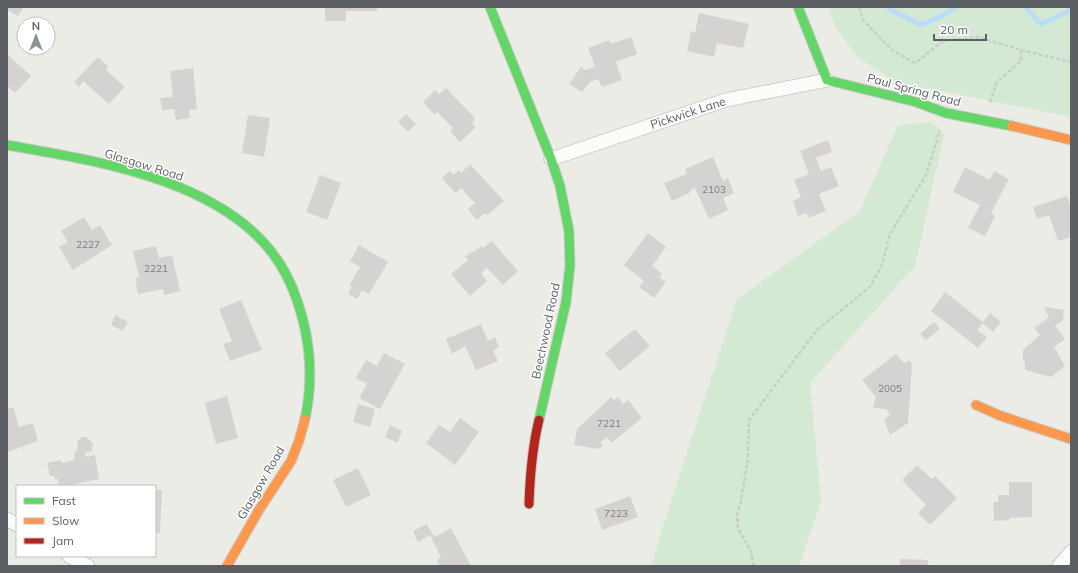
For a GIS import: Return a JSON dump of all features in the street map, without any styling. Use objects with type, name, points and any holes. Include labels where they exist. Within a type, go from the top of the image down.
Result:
[{"type":"street","name":"Beechwood Road","points":[[490,7],[551,159],[560,186],[567,219],[570,265],[566,302],[534,440],[530,469],[529,504]]},
{"type":"street","points":[[798,7],[827,80]]},
{"type":"street","name":"Pickwick Lane","points":[[551,159],[726,100],[827,80]]},
{"type":"street","name":"Paul Spring Road","points":[[827,80],[916,102],[946,113],[989,121],[1071,140]]},
{"type":"street","name":"Glasgow Road","points":[[7,145],[123,169],[172,184],[210,201],[234,216],[248,228],[279,262],[290,283],[304,323],[307,341],[309,378],[307,404],[303,426],[289,464],[264,501],[227,566]]},
{"type":"street","points":[[976,405],[1002,416],[1071,439]]},
{"type":"street","points":[[7,520],[16,524]]},
{"type":"street","points":[[1059,566],[1071,552]]},
{"type":"street","points":[[71,560],[88,566]]},
{"type":"path","points":[[859,7],[863,20],[893,51],[916,63],[943,41],[978,37],[1021,50],[1071,62]]},
{"type":"path","points":[[989,121],[991,113],[989,104],[997,82],[1021,60],[1021,50]]},
{"type":"path","points":[[754,566],[751,551],[738,529],[737,514],[741,501],[748,458],[749,420],[817,330],[870,287],[882,266],[890,234],[926,175],[946,113]]},
{"type":"green space","points":[[828,7],[1071,7],[1071,117],[896,82],[857,57],[835,26]]},
{"type":"green space","points":[[932,122],[944,135],[915,266],[810,383],[821,501],[799,566],[652,566],[659,538],[737,299],[860,211],[898,125]]},
{"type":"building","points":[[7,7],[24,7],[18,16],[7,10]]},
{"type":"building","points":[[325,7],[377,7],[377,11],[346,11],[346,21],[325,21]]},
{"type":"building","points":[[699,13],[749,24],[743,48],[717,43],[714,57],[687,51],[691,32],[695,33]]},
{"type":"building","points":[[631,37],[637,54],[616,62],[622,80],[602,87],[598,79],[590,82],[582,92],[569,84],[581,67],[585,70],[595,67],[588,48],[609,40],[611,44]]},
{"type":"building","points":[[7,54],[31,76],[15,93],[7,86]]},
{"type":"building","points":[[98,57],[109,67],[106,70],[125,87],[109,104],[83,81],[79,87],[74,82]]},
{"type":"building","points":[[193,68],[197,109],[189,110],[190,118],[176,120],[174,109],[162,110],[160,98],[173,97],[170,71]]},
{"type":"building","points":[[446,88],[475,118],[472,123],[476,127],[460,142],[450,131],[453,128],[437,112],[434,114],[423,102],[435,90],[439,94]]},
{"type":"building","points":[[406,114],[416,124],[408,132],[398,122]]},
{"type":"building","points":[[248,115],[270,118],[264,157],[242,153]]},
{"type":"building","points":[[828,140],[832,152],[816,158],[821,171],[831,167],[839,186],[819,194],[826,211],[808,218],[807,213],[798,216],[793,201],[801,197],[794,180],[809,174],[800,151]]},
{"type":"building","points":[[713,157],[723,181],[728,178],[734,193],[723,198],[728,210],[709,219],[695,188],[690,190],[691,192],[672,201],[664,183],[687,174],[685,169]]},
{"type":"building","points":[[470,164],[504,201],[487,215],[485,213],[477,220],[468,209],[475,203],[461,188],[456,194],[442,178],[450,171],[453,175],[459,170],[461,173]]},
{"type":"building","points":[[965,167],[990,180],[994,171],[1009,179],[991,213],[995,216],[985,236],[968,228],[980,205],[953,192]]},
{"type":"building","points":[[320,175],[341,183],[327,220],[306,212]]},
{"type":"building","points":[[1067,196],[1071,208],[1071,237],[1058,241],[1049,215],[1037,219],[1033,207]]},
{"type":"building","points":[[84,217],[92,230],[100,225],[112,245],[73,270],[59,247],[68,242],[61,231]]},
{"type":"building","points":[[648,233],[666,247],[652,266],[662,274],[659,277],[666,282],[654,298],[639,287],[644,281],[624,265]]},
{"type":"building","points":[[492,241],[518,271],[503,285],[487,268],[481,273],[487,281],[470,296],[451,274],[468,260],[465,257],[481,246],[483,248]]},
{"type":"building","points":[[359,245],[388,262],[369,294],[362,290],[357,299],[348,294],[352,287],[349,286],[360,267],[350,261]]},
{"type":"building","points":[[156,246],[159,258],[172,255],[180,291],[164,295],[163,289],[138,294],[135,278],[139,277],[133,251]]},
{"type":"building","points":[[945,292],[983,322],[990,313],[1001,322],[993,332],[983,323],[977,330],[987,337],[978,348],[931,311]]},
{"type":"building","points":[[241,300],[262,350],[230,361],[223,344],[232,341],[219,309]]},
{"type":"building","points":[[1044,307],[1064,310],[1063,320],[1055,326],[1065,339],[1054,347],[1065,366],[1051,377],[1025,370],[1025,362],[1023,361],[1023,350],[1040,335],[1034,328],[1049,318]]},
{"type":"building","points":[[115,315],[128,322],[123,331],[111,325]]},
{"type":"building","points":[[934,322],[940,329],[926,340],[920,334]]},
{"type":"building","points":[[481,324],[488,341],[495,337],[499,347],[493,351],[498,361],[476,370],[465,346],[452,354],[446,339]]},
{"type":"building","points":[[635,329],[650,346],[620,371],[605,353]]},
{"type":"building","points":[[384,353],[405,364],[380,409],[359,398],[367,384],[356,378],[366,360],[377,366]]},
{"type":"building","points":[[896,354],[904,363],[910,360],[912,365],[908,423],[890,435],[884,420],[890,414],[886,409],[873,408],[876,397],[862,380]]},
{"type":"building","points":[[227,396],[238,438],[216,444],[205,403]]},
{"type":"building","points":[[611,397],[614,400],[618,397],[623,404],[628,400],[642,418],[611,443],[607,437],[600,443],[603,446],[598,449],[574,445],[577,429]]},
{"type":"building","points":[[358,404],[375,409],[370,427],[353,422]]},
{"type":"building","points":[[13,407],[19,427],[33,423],[38,441],[7,452],[7,409]]},
{"type":"building","points":[[460,418],[479,432],[455,465],[426,443],[439,425],[450,432]]},
{"type":"building","points":[[390,425],[402,431],[397,443],[385,437]]},
{"type":"building","points":[[82,437],[86,437],[93,444],[91,452],[85,453],[85,457],[95,455],[99,479],[71,485],[59,485],[58,479],[55,479],[54,476],[50,476],[47,463],[61,460],[62,463],[75,460],[74,453],[78,449],[78,440]]},
{"type":"building","points":[[917,465],[932,479],[935,476],[957,498],[930,525],[918,513],[926,505],[902,480]]},
{"type":"building","points":[[358,468],[371,495],[346,507],[333,480]]},
{"type":"building","points":[[1009,482],[1032,482],[1032,517],[1009,518],[1010,520],[994,521],[993,502],[998,502],[998,495],[1009,495]]},
{"type":"building","points":[[156,490],[162,490],[160,533],[156,533]]},
{"type":"building","points":[[630,496],[638,517],[602,530],[595,509]]},
{"type":"building","points":[[427,524],[434,537],[451,528],[471,566],[440,566],[437,560],[441,557],[430,535],[418,542],[413,531]]},
{"type":"building","points":[[900,559],[927,560],[929,566],[900,566]]},
{"type":"waterway","points":[[888,7],[889,9],[922,25],[944,15],[956,7]]},
{"type":"waterway","points":[[1025,7],[1041,24],[1071,10]]},
{"type":"traffic: fast","points":[[490,7],[551,159],[560,186],[569,231],[570,265],[566,302],[539,420]]},
{"type":"traffic: fast","points":[[798,7],[827,80],[916,102],[946,113],[1012,126]]},
{"type":"traffic: fast","points":[[7,145],[80,159],[157,179],[194,194],[228,212],[257,235],[280,264],[288,277],[303,320],[308,344],[310,370],[309,395],[305,419]]},
{"type":"traffic: slow","points":[[1012,126],[1071,140]]},
{"type":"traffic: slow","points":[[976,405],[1001,416],[1071,439]]},
{"type":"traffic: slow","points":[[227,566],[259,510],[291,461],[299,441],[305,419]]},
{"type":"traffic: jam","points":[[529,504],[532,462],[539,420]]}]
